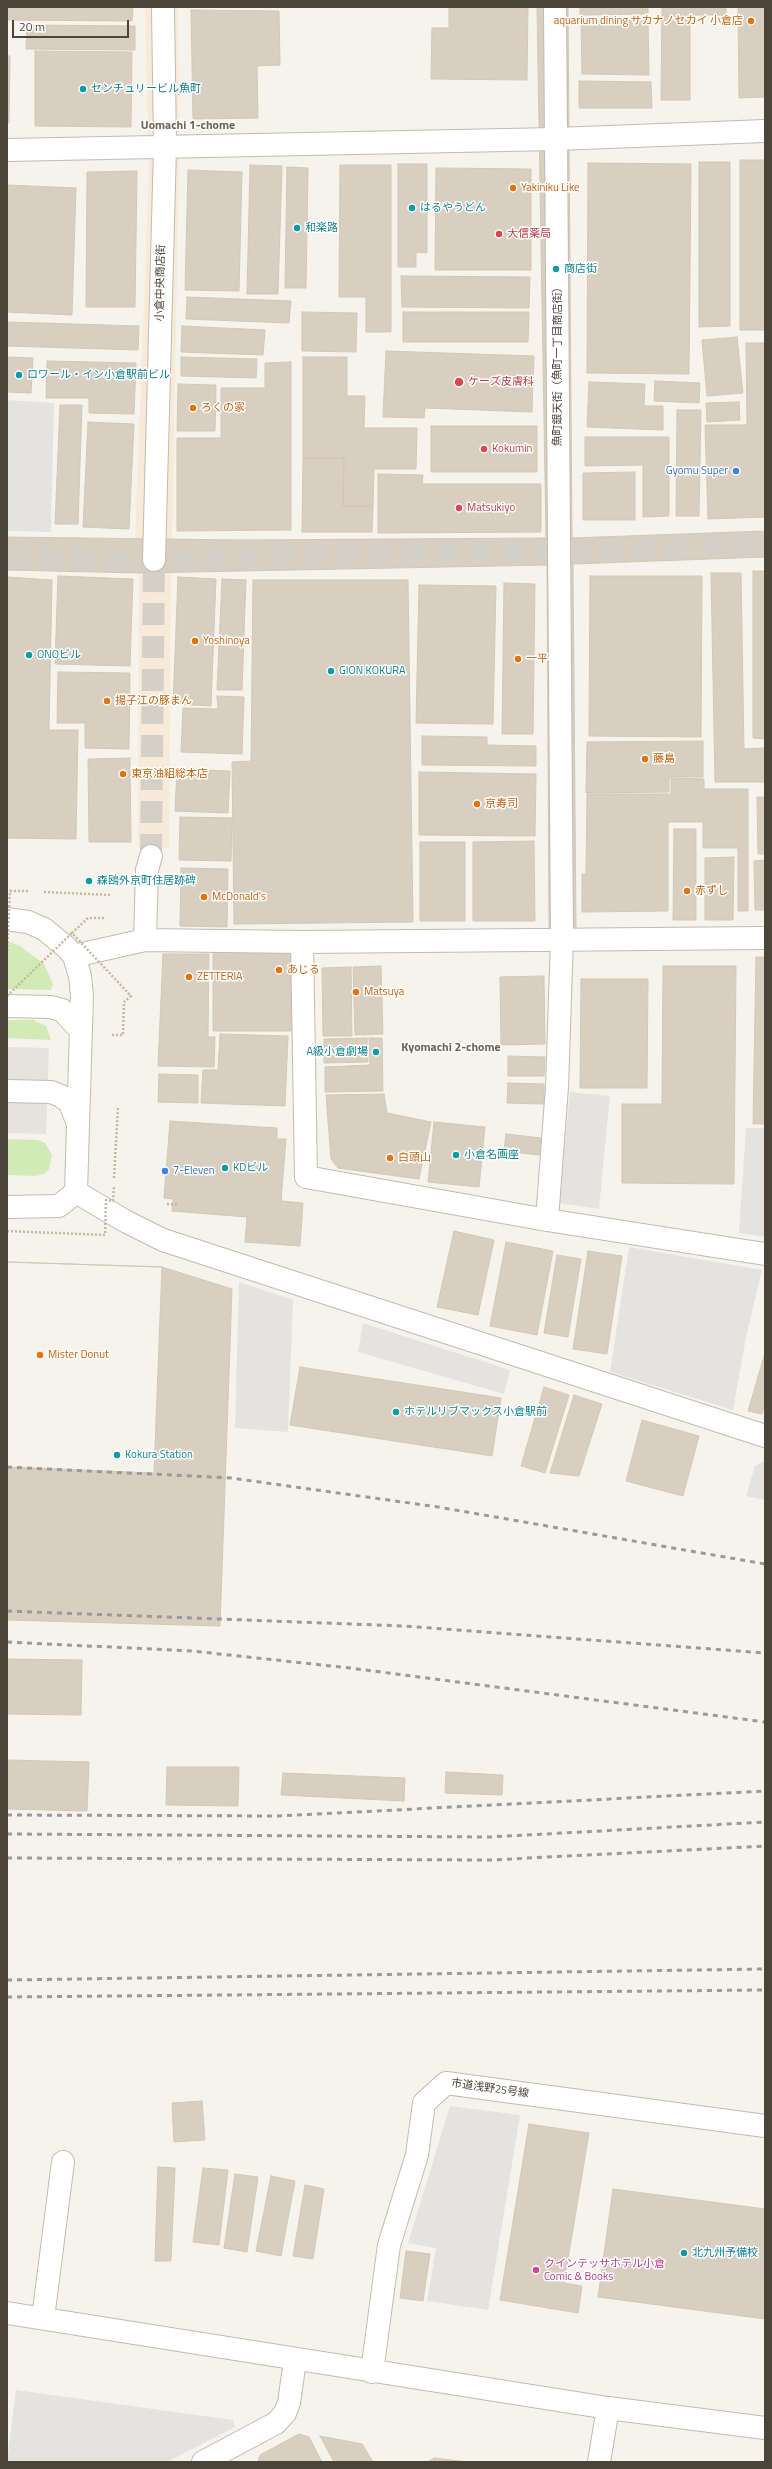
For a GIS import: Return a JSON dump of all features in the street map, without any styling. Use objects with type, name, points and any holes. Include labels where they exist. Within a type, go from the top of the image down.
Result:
[{"type":"street","name":"小倉中央商店街","points":[[154,560],[165,147],[163,7]]},
{"type":"street","name":"魚町銀天街（魚町一丁目商店街）","points":[[547,1220],[557,1088],[562,939],[555,7]]},
{"type":"street","points":[[7,150],[556,139],[765,131]]},
{"type":"street","points":[[144,940],[147,870],[151,856]]},
{"type":"street","points":[[7,919],[28,922],[44,929],[74,956],[80,976],[82,996],[76,1192],[59,1206],[7,1207]]},
{"type":"street","points":[[74,956],[144,940],[302,942],[765,938]]},
{"type":"street","points":[[302,942],[306,1177],[547,1220],[765,1254]]},
{"type":"street","points":[[7,1006],[50,1007],[62,1010],[81,1031]]},
{"type":"street","points":[[7,1091],[51,1092],[61,1096],[70,1103],[79,1125]]},
{"type":"street","points":[[76,1192],[125,1221],[163,1240],[765,1436]]},
{"type":"street","name":"市道浅野25号線","points":[[372,2372],[389,2245],[417,2156],[424,2103],[446,2083],[765,2126]]},
{"type":"street","points":[[43,2318],[63,2162]]},
{"type":"street","points":[[7,2313],[295,2360],[608,2408],[765,2428]]},
{"type":"street","points":[[216,2459],[276,2423],[285,2413],[289,2403],[295,2360]]},
{"type":"street","points":[[599,2462],[608,2408]]},
{"type":"path","points":[[7,952],[10,891],[112,895]]},
{"type":"path","points":[[7,996],[88,918],[104,918]]},
{"type":"path","points":[[72,933],[131,996],[124,1002]]},
{"type":"path","points":[[7,1231],[105,1235],[106,1200],[113,1201],[118,1107]]},
{"type":"shaded area","points":[[145,7],[178,7],[179,166],[172,540],[135,539],[149,172]]},
{"type":"shaded area","points":[[7,400],[54,403],[51,532],[7,531]]},
{"type":"shaded area","points":[[171,572],[169,848],[138,848],[139,573]]},
{"type":"shaded area","points":[[7,1047],[49,1048],[46,1134],[7,1133]]},
{"type":"shaded area","points":[[570,1092],[610,1096],[599,1209],[559,1203]]},
{"type":"shaded area","points":[[746,1128],[765,1128],[765,1237],[739,1233]]},
{"type":"shaded area","points":[[629,1247],[762,1270],[746,1337],[733,1410],[610,1372]]},
{"type":"shaded area","points":[[239,1282],[293,1300],[288,1432],[235,1428]]},
{"type":"shaded area","points":[[363,1323],[510,1370],[504,1394],[358,1352]]},
{"type":"shaded area","points":[[765,1461],[765,1500],[746,1496],[755,1466]]},
{"type":"shaded area","points":[[450,2106],[520,2115],[488,2310],[427,2301],[436,2248],[408,2243]]},
{"type":"shaded area","points":[[16,2390],[233,2420],[235,2427],[167,2462],[7,2462]]},
{"type":"green space","points":[[7,941],[20,946],[44,964],[53,984],[51,990],[7,989]]},
{"type":"green space","points":[[7,1020],[33,1020],[46,1026],[51,1040],[7,1038]]},
{"type":"green space","points":[[7,1139],[38,1140],[45,1143],[52,1155],[49,1169],[44,1174],[36,1176],[7,1175]]},
{"type":"building","points":[[7,7],[133,7],[132,21],[7,20]]},
{"type":"building","points":[[449,7],[528,7],[527,80],[431,79],[432,28],[449,28]]},
{"type":"building","name":"商店街","points":[[537,7],[568,7],[572,538],[765,531],[765,557],[573,564],[576,928],[549,929],[547,565],[139,573],[7,570],[7,537],[240,540],[546,538]]},
{"type":"building","points":[[580,7],[648,7],[648,14],[580,15]]},
{"type":"building","points":[[662,7],[726,7],[726,15],[690,15],[690,100],[661,100]]},
{"type":"building","points":[[738,7],[765,7],[765,97],[739,98]]},
{"type":"building","points":[[191,10],[279,11],[280,65],[257,66],[258,118],[193,119]]},
{"type":"building","points":[[581,20],[648,21],[649,75],[582,74]]},
{"type":"building","points":[[27,25],[135,26],[135,50],[26,49]]},
{"type":"building","name":"センチュリービル魚町","points":[[35,51],[132,52],[131,127],[35,126]]},
{"type":"building","points":[[7,56],[10,56],[9,123],[7,123]]},
{"type":"building","points":[[579,81],[651,82],[652,108],[579,108]]},
{"type":"building","points":[[740,160],[765,160],[765,330],[740,330]]},
{"type":"building","points":[[699,162],[730,162],[730,326],[699,327]]},
{"type":"building","points":[[588,163],[691,164],[689,374],[587,373]]},
{"type":"building","name":"はるやうどん","points":[[398,164],[427,164],[427,253],[416,252],[416,267],[398,267]]},
{"type":"building","points":[[250,165],[282,166],[278,294],[247,294]]},
{"type":"building","name":"和楽路","points":[[340,165],[391,165],[391,332],[366,332],[366,297],[339,297]]},
{"type":"building","name":"和楽路","points":[[287,167],[308,168],[306,288],[285,288]]},
{"type":"building","points":[[436,168],[531,169],[531,270],[435,270]]},
{"type":"building","points":[[188,170],[242,172],[239,291],[185,290]]},
{"type":"building","points":[[137,171],[135,307],[86,307],[87,172]]},
{"type":"building","points":[[7,185],[76,188],[72,315],[7,312]]},
{"type":"building","points":[[401,276],[530,277],[529,308],[402,307]]},
{"type":"building","points":[[187,297],[291,301],[289,323],[186,319]]},
{"type":"building","points":[[302,312],[357,313],[356,352],[302,351]]},
{"type":"building","points":[[403,312],[529,312],[528,342],[403,342]]},
{"type":"building","points":[[7,322],[139,326],[138,350],[7,346]]},
{"type":"building","points":[[182,326],[265,330],[263,355],[181,352]]},
{"type":"building","points":[[737,337],[743,393],[707,396],[702,340]]},
{"type":"building","name":"Gyomu Super","points":[[746,343],[765,343],[765,517],[708,519],[705,425],[747,425]]},
{"type":"building","name":"ケーズ皮膚科","points":[[386,351],[534,356],[532,412],[425,408],[424,418],[383,417]]},
{"type":"building","name":"ロワール・イン小倉駅前ビル","points":[[7,357],[33,358],[31,393],[7,392]]},
{"type":"building","points":[[181,357],[257,359],[256,378],[181,376]]},
{"type":"building","points":[[303,357],[347,357],[347,396],[365,396],[364,428],[417,428],[416,469],[374,469],[373,506],[343,506],[344,458],[303,458]]},
{"type":"building","points":[[47,361],[136,363],[134,414],[89,413],[89,398],[46,398]]},
{"type":"building","points":[[291,362],[291,530],[177,531],[177,438],[221,438],[221,388],[265,388],[265,363]]},
{"type":"building","points":[[655,381],[700,383],[699,403],[654,401]]},
{"type":"building","points":[[589,382],[645,384],[644,406],[663,406],[663,430],[587,427]]},
{"type":"building","points":[[178,384],[216,385],[215,431],[177,431]]},
{"type":"building","points":[[739,402],[740,420],[707,422],[706,403]]},
{"type":"building","points":[[60,405],[82,405],[78,524],[55,524]]},
{"type":"building","points":[[677,410],[701,410],[699,516],[676,516]]},
{"type":"building","points":[[88,422],[134,424],[129,529],[83,527]]},
{"type":"building","name":"Kokumin","points":[[431,426],[537,426],[537,472],[431,472]]},
{"type":"building","points":[[585,437],[669,437],[669,516],[643,517],[643,465],[585,466]]},
{"type":"building","points":[[303,458],[344,458],[343,506],[373,506],[372,532],[302,532]]},
{"type":"building","points":[[635,472],[635,520],[583,520],[583,473]]},
{"type":"building","name":"Matsukiyo","points":[[378,474],[423,475],[422,484],[541,484],[541,532],[378,533]]},
{"type":"building","points":[[753,571],[765,571],[765,739],[753,738]]},
{"type":"building","points":[[711,573],[741,573],[744,749],[765,748],[765,782],[715,782]]},
{"type":"building","points":[[58,576],[133,579],[130,666],[55,664]]},
{"type":"building","points":[[590,576],[702,576],[701,737],[589,736]]},
{"type":"building","name":"ONOビル","points":[[7,577],[52,580],[49,730],[78,730],[76,839],[7,838]]},
{"type":"building","name":"Yoshinoya","points":[[178,577],[216,579],[211,706],[173,704]]},
{"type":"building","points":[[222,579],[246,580],[242,690],[217,690]]},
{"type":"building","name":"GION KOKURA","points":[[253,580],[408,580],[413,922],[234,924],[232,762],[251,761]]},
{"type":"building","name":"一平","points":[[504,583],[535,584],[533,734],[502,734]]},
{"type":"building","points":[[419,585],[496,586],[493,724],[416,723]]},
{"type":"building","points":[[58,672],[130,673],[129,749],[85,748],[85,723],[57,723]]},
{"type":"building","points":[[217,696],[244,697],[242,754],[181,752],[183,708],[218,709]]},
{"type":"building","points":[[422,736],[487,737],[487,745],[536,746],[536,766],[422,765]]},
{"type":"building","name":"藤島","points":[[703,741],[703,777],[669,777],[669,792],[586,793],[587,742]]},
{"type":"building","points":[[130,758],[131,842],[89,842],[88,759]]},
{"type":"building","points":[[177,769],[230,771],[228,813],[175,811]]},
{"type":"building","name":"京寿司","points":[[419,772],[536,774],[535,836],[419,835]]},
{"type":"building","points":[[671,778],[704,779],[704,789],[748,789],[748,911],[738,911],[738,848],[703,848],[703,822],[668,822],[668,911],[582,912],[582,874],[586,874],[587,794],[671,794]]},
{"type":"building","points":[[757,797],[765,797],[765,854],[758,854]]},
{"type":"building","points":[[180,817],[232,818],[231,861],[179,860]]},
{"type":"building","points":[[674,829],[696,829],[696,920],[673,920]]},
{"type":"building","points":[[534,841],[535,921],[473,921],[473,842]]},
{"type":"building","points":[[420,842],[465,842],[465,921],[420,921]]},
{"type":"building","points":[[734,857],[733,920],[705,920],[705,858]]},
{"type":"building","points":[[765,860],[765,910],[755,910],[754,861]]},
{"type":"building","name":"McDonald's","points":[[181,868],[228,869],[227,927],[180,926]]},
{"type":"building","points":[[213,951],[293,951],[293,1031],[213,1031]]},
{"type":"building","points":[[163,954],[209,954],[208,1037],[215,1037],[214,1067],[158,1066]]},
{"type":"building","points":[[756,957],[765,957],[765,1124],[753,1124]]},
{"type":"building","points":[[381,966],[383,1034],[355,1035],[353,967]]},
{"type":"building","points":[[663,966],[736,966],[734,1184],[622,1183],[622,1104],[662,1104]]},
{"type":"building","points":[[351,967],[352,1036],[323,1036],[322,968]]},
{"type":"building","points":[[544,976],[545,1044],[501,1045],[500,977]]},
{"type":"building","points":[[581,979],[648,979],[647,1088],[580,1088]]},
{"type":"building","points":[[220,1034],[288,1036],[285,1106],[201,1103],[203,1070],[218,1070]]},
{"type":"building","points":[[367,1038],[368,1062],[324,1063],[324,1039]]},
{"type":"building","name":"A級小倉劇場","points":[[369,1038],[382,1038],[383,1091],[325,1092],[325,1067],[370,1065]]},
{"type":"building","points":[[508,1056],[545,1057],[544,1076],[508,1076]]},
{"type":"building","points":[[159,1074],[198,1075],[198,1103],[158,1102]]},
{"type":"building","points":[[508,1083],[544,1084],[544,1104],[507,1103]]},
{"type":"building","points":[[384,1094],[387,1113],[431,1122],[419,1179],[338,1168],[331,1159],[326,1095]]},
{"type":"building","name":"KDビル","points":[[170,1121],[277,1128],[277,1139],[286,1139],[281,1201],[303,1203],[300,1246],[245,1242],[247,1217],[172,1211],[173,1199],[164,1198]]},
{"type":"building","name":"小倉名画座","points":[[434,1122],[485,1127],[479,1187],[428,1182]]},
{"type":"building","points":[[506,1134],[541,1138],[539,1155],[504,1151]]},
{"type":"building","points":[[454,1231],[494,1240],[478,1315],[437,1307]]},
{"type":"building","points":[[506,1242],[553,1251],[537,1335],[490,1326]]},
{"type":"building","points":[[588,1251],[622,1256],[607,1354],[573,1349]]},
{"type":"building","points":[[557,1255],[581,1259],[568,1337],[544,1333]]},
{"type":"building","points":[[7,1262],[162,1267],[154,1473],[7,1467]]},
{"type":"building","name":"Kokura Station","points":[[7,1262],[162,1267],[232,1289],[220,1626],[7,1620]]},
{"type":"building","points":[[765,1353],[765,1403],[762,1414],[748,1411]]},
{"type":"building","name":"ホテルリブマックス小倉駅前","points":[[300,1367],[501,1398],[492,1456],[290,1425]]},
{"type":"building","points":[[544,1387],[569,1395],[545,1473],[521,1466]]},
{"type":"building","points":[[574,1395],[602,1404],[579,1476],[550,1473]]},
{"type":"building","points":[[642,1420],[699,1436],[683,1496],[626,1481]]},
{"type":"building","points":[[7,1659],[82,1660],[81,1715],[7,1714]]},
{"type":"building","points":[[7,1760],[89,1762],[87,1811],[7,1809]]},
{"type":"building","points":[[167,1767],[239,1767],[238,1806],[166,1805]]},
{"type":"building","points":[[446,1772],[503,1775],[502,1795],[445,1793]]},
{"type":"building","points":[[283,1773],[405,1778],[404,1801],[281,1795]]},
{"type":"building","points":[[202,2101],[205,2140],[174,2142],[172,2103]]},
{"type":"building","name":"クインテッサホテル小倉 Comic & Books","points":[[529,2124],[589,2133],[564,2283],[582,2286],[578,2313],[500,2300]]},
{"type":"building","points":[[158,2167],[175,2168],[171,2261],[155,2261]]},
{"type":"building","points":[[203,2168],[228,2170],[219,2245],[193,2242]]},
{"type":"building","points":[[235,2174],[258,2177],[247,2252],[224,2248]]},
{"type":"building","points":[[271,2176],[295,2181],[281,2256],[256,2251]]},
{"type":"building","points":[[305,2185],[324,2189],[313,2259],[293,2256]]},
{"type":"building","name":"北九州予備校","points":[[613,2189],[765,2209],[765,2319],[598,2297]]},
{"type":"building","points":[[406,2251],[430,2254],[423,2301],[400,2298]]},
{"type":"building","points":[[299,2434],[309,2437],[322,2462],[258,2462],[260,2455]]},
{"type":"building","points":[[320,2436],[362,2444],[373,2462],[334,2462]]},
{"type":"building","points":[[434,2458],[468,2462],[428,2462]]},
{"type":"tunnel","points":[[7,558],[154,560],[559,553],[765,543]]},
{"type":"tunnel","points":[[151,856],[154,560]]},
{"type":"railway","points":[[7,1467],[231,1478],[438,1507],[765,1564]]},
{"type":"railway","points":[[7,1611],[404,1626],[765,1653]]},
{"type":"railway","points":[[7,1642],[192,1651],[350,1668],[765,1722]]},
{"type":"railway","points":[[7,1815],[278,1816],[765,1791]]},
{"type":"railway","points":[[7,1834],[490,1837],[765,1822]]},
{"type":"railway","points":[[7,1858],[490,1860],[765,1846]]},
{"type":"railway","points":[[7,1980],[765,1969]]},
{"type":"railway","points":[[7,1997],[765,1990]]},
{"type":"place","name":"aquarium dining サカナノセカイ 小倉店","points":[[751,21]]},
{"type":"place","name":"センチュリービル魚町","points":[[83,89]]},
{"type":"place","name":"Yakiniku Like","points":[[513,188]]},
{"type":"place","name":"はるやうどん","points":[[412,208]]},
{"type":"place","name":"和楽路","points":[[297,228]]},
{"type":"place","name":"大信薬局","points":[[499,234]]},
{"type":"place","name":"商店街","points":[[556,269]]},
{"type":"place","name":"ロワール・イン小倉駅前ビル","points":[[19,375]]},
{"type":"place","name":"ケーズ皮膚科","points":[[459,382]]},
{"type":"place","name":"ろくの家","points":[[193,408]]},
{"type":"place","name":"Kokumin","points":[[484,449]]},
{"type":"place","name":"Gyomu Super","points":[[736,471]]},
{"type":"place","name":"Matsukiyo","points":[[459,508]]},
{"type":"place","name":"Yoshinoya","points":[[195,641]]},
{"type":"place","name":"ONOビル","points":[[29,655]]},
{"type":"place","name":"一平","points":[[518,659]]},
{"type":"place","name":"GION KOKURA","points":[[331,671]]},
{"type":"place","name":"揚子江の豚まん","points":[[107,701]]},
{"type":"place","name":"藤島","points":[[645,759]]},
{"type":"place","name":"東京油組総本店","points":[[123,774]]},
{"type":"place","name":"京寿司","points":[[477,804]]},
{"type":"place","name":"森鴎外京町住居跡碑","points":[[89,881]]},
{"type":"place","name":"赤ずし","points":[[687,891]]},
{"type":"place","name":"McDonald's","points":[[204,897]]},
{"type":"place","name":"あじる","points":[[279,970]]},
{"type":"place","name":"ZETTERIA","points":[[189,977]]},
{"type":"place","name":"Matsuya","points":[[356,992]]},
{"type":"place","name":"A級小倉劇場","points":[[376,1052]]},
{"type":"place","name":"小倉名画座","points":[[456,1155]]},
{"type":"place","name":"白頭山","points":[[390,1158]]},
{"type":"place","name":"KDビル","points":[[225,1168]]},
{"type":"place","name":"7-Eleven","points":[[165,1171]]},
{"type":"place","name":"Mister Donut","points":[[40,1355]]},
{"type":"place","name":"ホテルリブマックス小倉駅前","points":[[396,1412]]},
{"type":"place","name":"Kokura Station","points":[[117,1455]]},
{"type":"place","name":"北九州予備校","points":[[684,2253]]},
{"type":"place","name":"クインテッサホテル小倉 Comic & Books","points":[[536,2270]]},
{"type":"district","name":"Uomachi 1-chome","points":[[188,126]]},
{"type":"district","name":"Kyomachi 2-chome","points":[[451,1048]]}]
